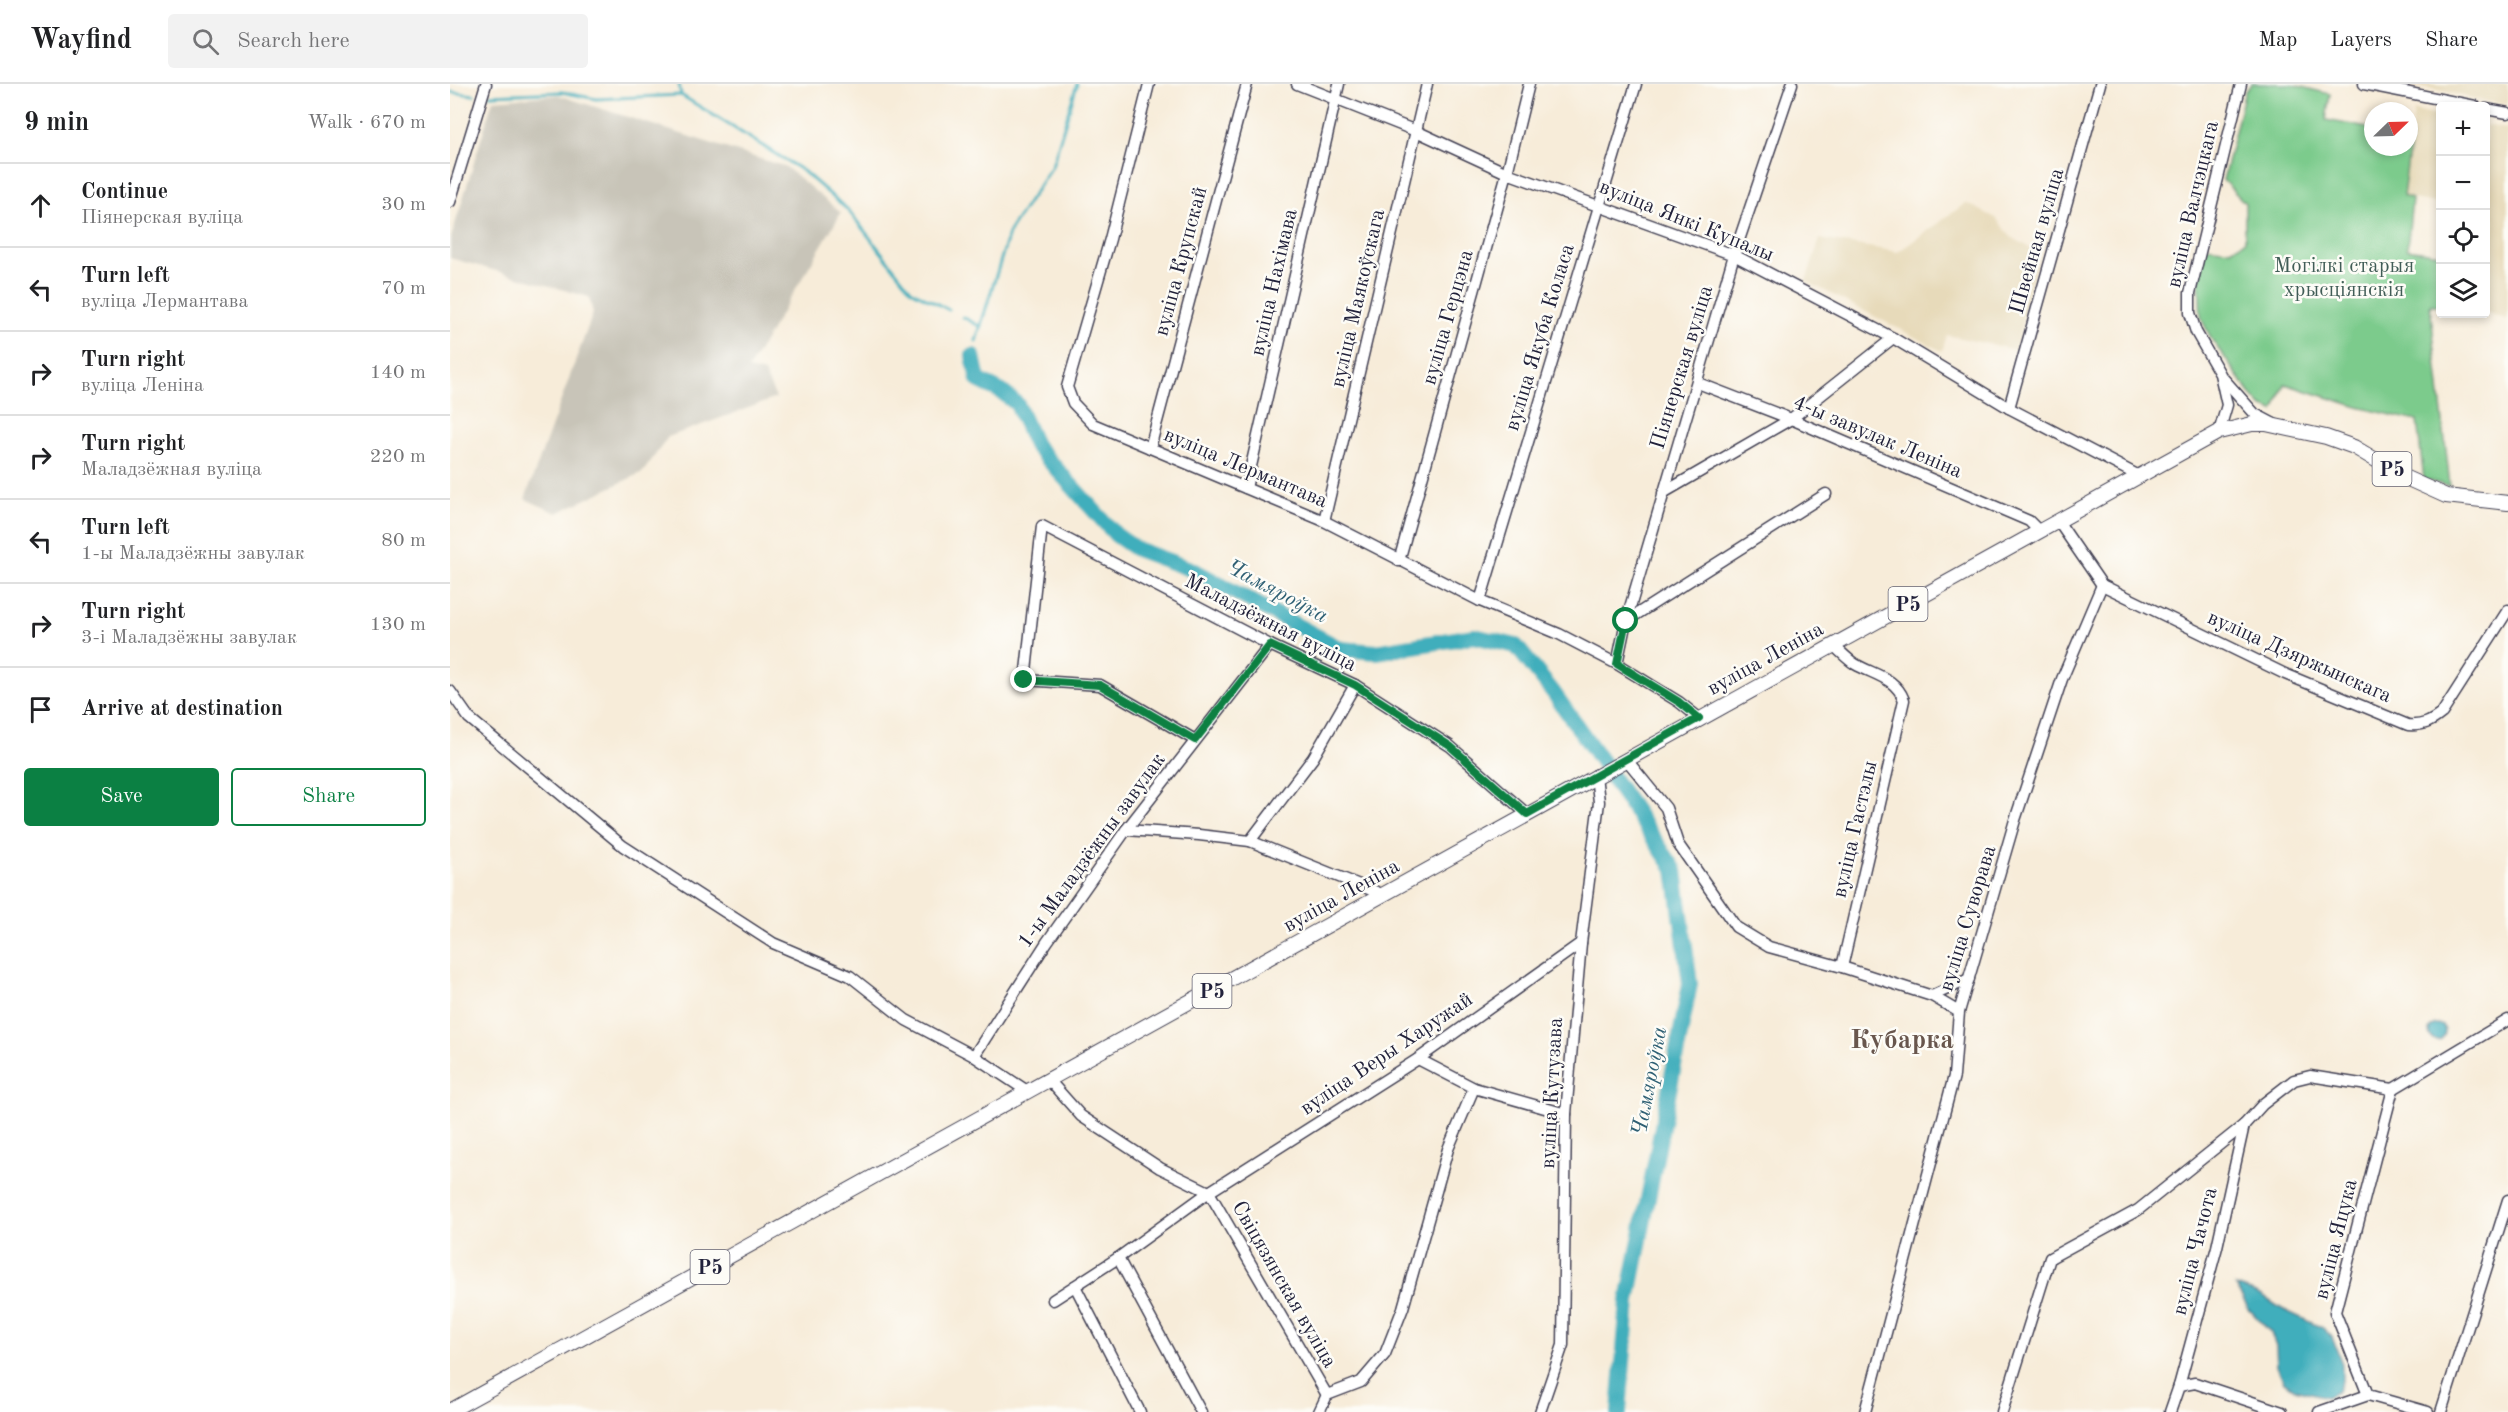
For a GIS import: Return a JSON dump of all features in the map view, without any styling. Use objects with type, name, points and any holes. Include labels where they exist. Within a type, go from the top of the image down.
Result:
[{"type":"main road","name":"вуліца Леніна","points":[[450,1411],[2219,432],[2252,424],[2266,424],[2326,437],[2354,447],[2406,478],[2446,496],[2508,503]]},
{"type":"street","points":[[450,202],[486,84]]},
{"type":"street","name":"вуліца Лермантава","points":[[1149,84],[1110,239],[1066,387],[1073,403],[1093,424],[1324,521],[1480,601],[1559,634],[1617,664],[1679,702],[1699,718]]},
{"type":"street","name":"вуліца Крупскай","points":[[1150,448],[1247,84]]},
{"type":"street","name":"вуліца Янкі Купалы","points":[[1297,84],[1416,132],[1507,173],[1734,255],[1893,338],[2009,408],[2141,477]]},
{"type":"street","name":"вуліца Нахімава","points":[[1246,488],[1339,84]]},
{"type":"street","name":"вуліца Маякоўскага","points":[[1324,521],[1427,84]]},
{"type":"street","name":"вуліца Герцэна","points":[[1399,561],[1507,173],[1529,84]]},
{"type":"street","name":"вуліца Якуба Коласа","points":[[1480,601],[1636,84]]},
{"type":"street","name":"Піянерская вуліца","points":[[1617,664],[1626,621],[1734,255],[1792,84]]},
{"type":"street","name":"Швейная вуліца","points":[[2009,408],[2100,84]]},
{"type":"street","name":"вуліца Валчэцкага","points":[[2219,432],[2227,405],[2220,374],[2196,333],[2190,313],[2190,293],[2241,84]]},
{"type":"street","points":[[2364,84],[2455,102]]},
{"type":"street","points":[[2490,110],[2508,113]]},
{"type":"street","points":[[1663,493],[1791,419],[1893,338]]},
{"type":"street","points":[[2220,374],[2255,414],[2279,427]]},
{"type":"street","name":"4-ы завулак Леніна","points":[[1698,383],[1791,419],[2029,521],[2039,531]]},
{"type":"street","points":[[1626,621],[1826,494]]},
{"type":"street","name":"вуліца Дзяржынскага","points":[[2058,521],[2102,585],[2284,674],[2408,725],[2420,725],[2433,721],[2442,713],[2508,610]]},
{"type":"street","name":"Маладзёжная вуліца","points":[[1195,740],[1100,685],[1024,680],[1042,526],[1270,645],[1355,685],[1450,746],[1527,814]]},
{"type":"street","name":"вуліца Суворава","points":[[1865,1412],[1954,1076],[1959,1012],[2015,820],[2062,679],[2102,585]]},
{"type":"street","name":"1-ы Маладзёжны завулак","points":[[974,1056],[1047,942],[1126,830],[1270,645]]},
{"type":"street","name":"вуліца Гастэлы","points":[[1833,645],[1853,663],[1891,681],[1900,689],[1904,700],[1842,967]]},
{"type":"street","points":[[1250,841],[1312,758],[1355,685]]},
{"type":"street","points":[[450,691],[469,718],[623,846],[772,944],[850,976],[906,1020],[974,1056],[1028,1092]]},
{"type":"street","points":[[1626,759],[1666,808],[1678,844],[1736,927],[1769,947],[1842,967],[1932,996],[1959,1012]]},
{"type":"street","name":"вуліца Кутузава","points":[[1540,1412],[1563,1345],[1566,1114],[1581,943],[1599,802],[1596,775]]},
{"type":"street","points":[[1126,830],[1250,841],[1384,896]]},
{"type":"street","name":"вуліца Веры Харужай","points":[[1053,1300],[1118,1258],[1209,1192],[1418,1059],[1581,943]]},
{"type":"street","points":[[1932,996],[1969,979]]},
{"type":"street","points":[[2002,1412],[2050,1258],[2138,1210],[2244,1125],[2263,1104],[2294,1080],[2310,1076],[2393,1089],[2508,1020]]},
{"type":"street","points":[[1418,1059],[1474,1088],[1566,1114]]},
{"type":"street","points":[[1049,1080],[1081,1116],[1160,1168],[1209,1192]]},
{"type":"street","points":[[1319,1412],[1327,1395],[1361,1382],[1385,1354],[1403,1308],[1448,1149],[1474,1088]]},
{"type":"street","name":"вуліца Яцука","points":[[2368,1395],[2335,1312],[2393,1089]]},
{"type":"street","name":"вуліца Чачота","points":[[2170,1412],[2217,1247],[2244,1125]]},
{"type":"street","name":"Свіцязянская вуліца","points":[[1209,1192],[1327,1395]]},
{"type":"street","points":[[2441,1412],[2508,1200]]},
{"type":"street","points":[[1118,1258],[1201,1412]]},
{"type":"street","points":[[1075,1286],[1140,1412]]},
{"type":"street","points":[[2179,1386],[2195,1383],[2282,1412]]},
{"type":"street","points":[[2319,1412],[2368,1395],[2428,1412]]},
{"type":"shaded area","points":[[2413,84],[2508,84],[2508,105]]},
{"type":"shaded area","points":[[558,95],[786,167],[841,213],[748,369],[764,373],[776,398],[668,437],[643,472],[557,513],[525,499],[593,313],[589,297],[450,258],[450,241],[493,100]]},
{"type":"shaded area","points":[[2418,112],[2436,115],[2436,203],[2403,197],[2408,156],[2418,156]]},
{"type":"shaded area","points":[[2490,126],[2508,129],[2508,320],[2490,313],[2490,253],[2494,219],[2490,216]]},
{"type":"shaded area","points":[[1966,203],[1996,218],[2011,237],[2038,252],[2016,350],[1947,335],[1942,351],[1806,281],[1820,239],[1898,252]]},
{"type":"green space","name":"Могілкі старыя хрысціянскія","points":[[2252,84],[2290,84],[2330,94],[2326,120],[2364,127],[2364,156],[2408,156],[2403,196],[2412,199],[2407,249],[2436,253],[2436,305],[2430,305],[2450,486],[2424,480],[2417,421],[2358,407],[2285,384],[2274,411],[2261,406],[2212,340],[2201,318],[2199,280],[2206,247],[2231,250],[2245,241],[2245,203],[2223,180],[2245,91]]},
{"type":"water","points":[[2434,1024],[2440,1024],[2445,1032],[2443,1038],[2434,1040],[2429,1035],[2429,1029]]},
{"type":"water","points":[[2236,1286],[2259,1294],[2282,1309],[2323,1328],[2332,1337],[2342,1364],[2342,1381],[2338,1391],[2326,1397],[2295,1389],[2284,1382],[2277,1366],[2276,1347],[2271,1333],[2248,1308]]},
{"type":"waterway","points":[[679,84],[681,95]]},
{"type":"waterway","name":"Чамяроўка","points":[[976,341],[1010,230],[1052,166],[1077,84]]},
{"type":"waterway","points":[[450,92],[474,95]]},
{"type":"waterway","points":[[490,95],[562,92],[596,99],[681,95],[803,171],[848,210],[911,290],[949,310]]},
{"type":"waterway","points":[[963,317],[981,327]]},
{"type":"waterway","name":"Чамяроўка","points":[[973,356],[978,380],[1002,392],[1017,404],[1035,445],[1116,535],[1136,549],[1193,570],[1341,649],[1376,652],[1474,636],[1516,646],[1553,692],[1603,763]]},
{"type":"waterway","name":"Чамяроўка","points":[[1611,776],[1675,870],[1690,984],[1628,1301],[1619,1412]]},
{"type":"district","name":"Кубарка","points":[[1902,1039]]},
{"type":"route","points":[[1024,680],[1100,685],[1195,740],[1270,645],[1355,685],[1450,746],[1527,814],[1699,718],[1679,702],[1617,664],[1626,621]]}]
